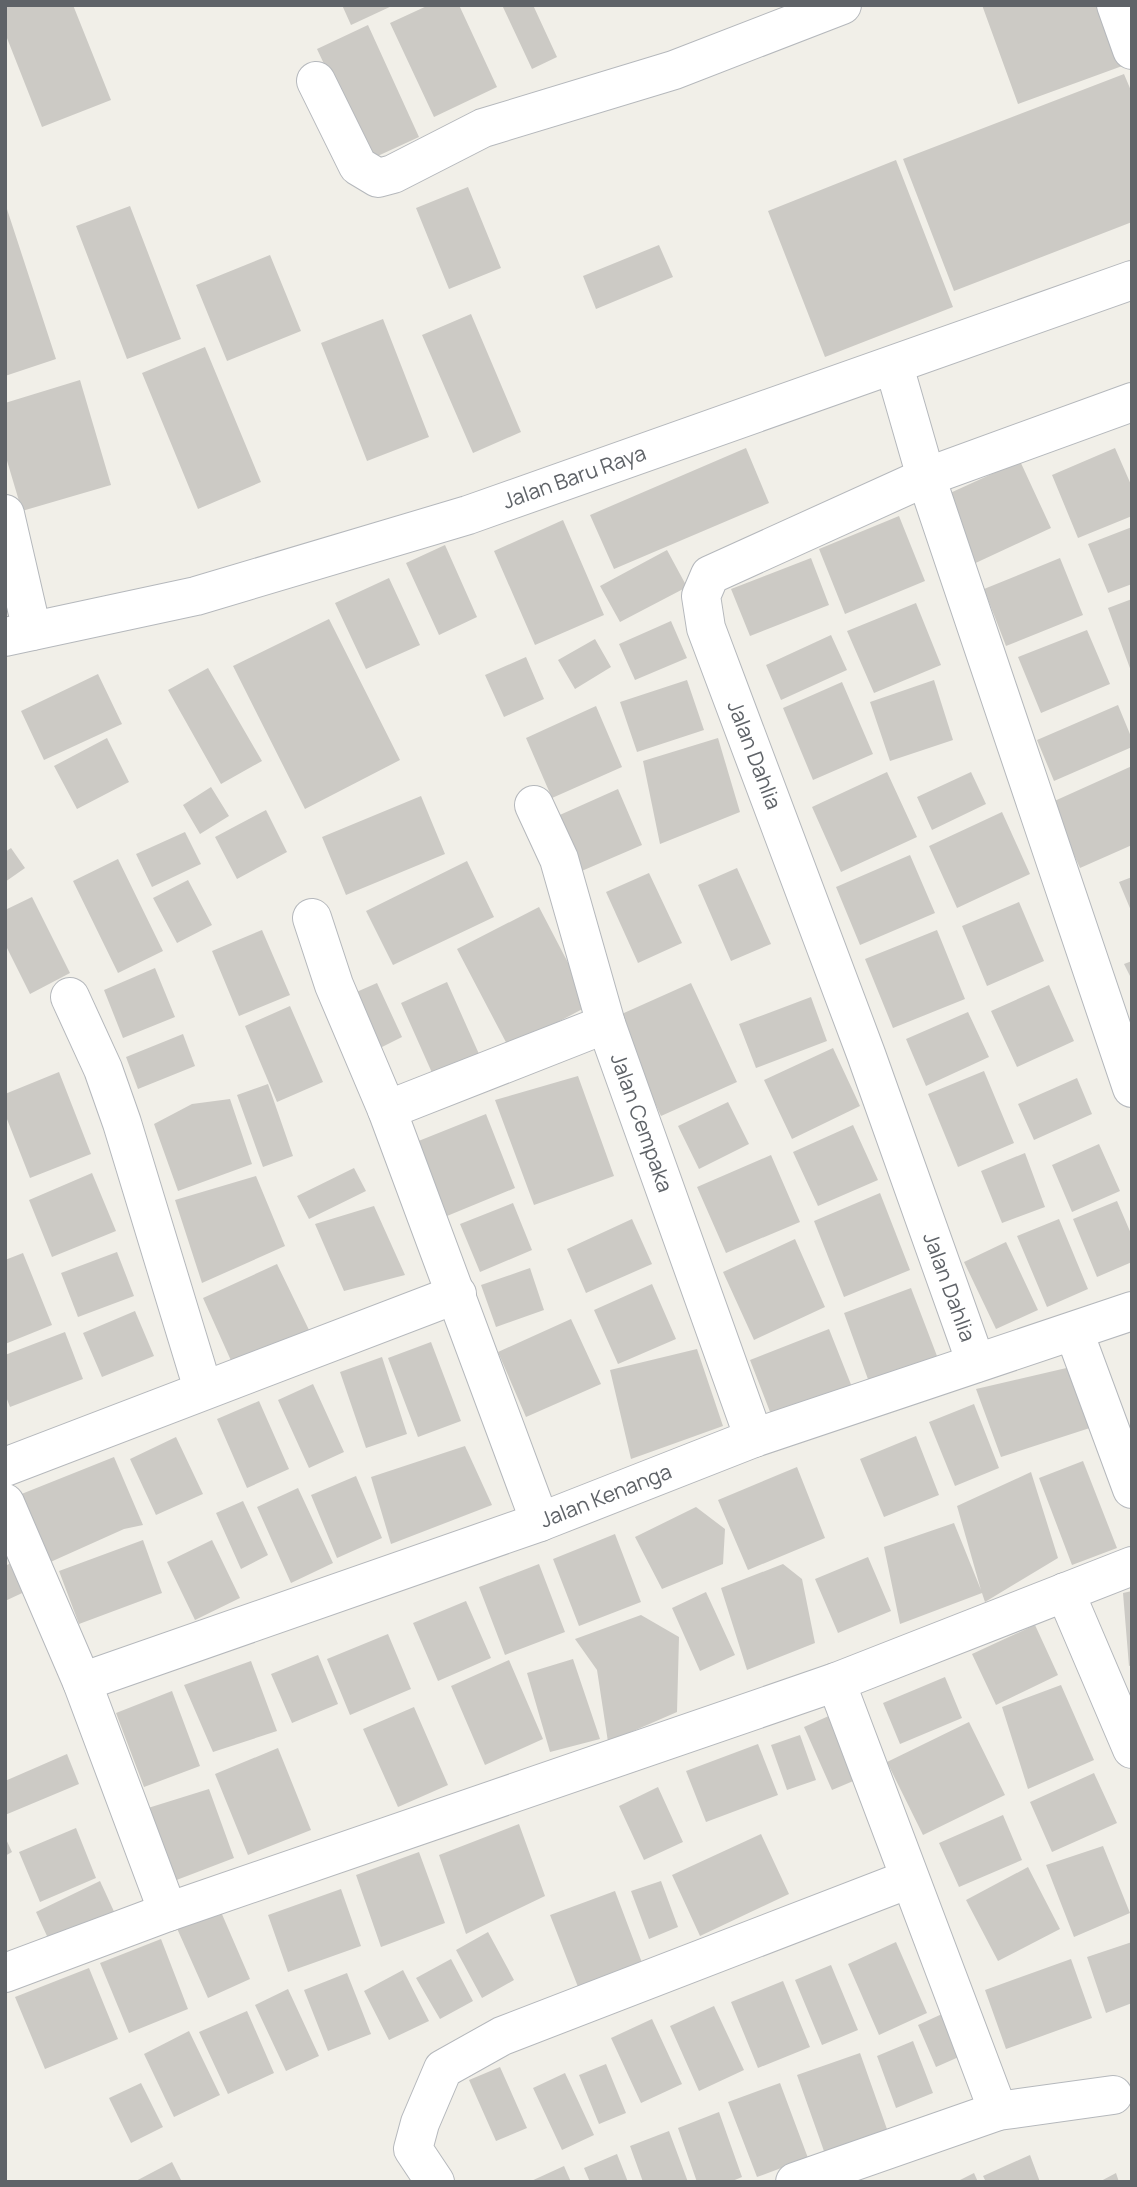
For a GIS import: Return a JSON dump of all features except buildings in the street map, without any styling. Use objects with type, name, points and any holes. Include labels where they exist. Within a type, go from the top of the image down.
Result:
[{"type":"street","points":[[316,81],[358,166],[378,178],[393,174],[483,128],[674,70],[842,5]]},
{"type":"street","points":[[1116,5],[1132,50]]},
{"type":"street","name":"Jalan Baru Raya","points":[[19,634],[196,596],[468,515],[1132,280]]},
{"type":"street","points":[[894,366],[926,477],[1132,1088]]},
{"type":"street","name":"Jalan Dahlia","points":[[976,1363],[861,1041],[706,628],[701,596],[710,575],[926,477],[1132,402]]},
{"type":"street","points":[[5,514],[19,634]]},
{"type":"street","name":"Jalan Cempaka","points":[[534,805],[559,859],[606,1024],[754,1438]]},
{"type":"street","points":[[312,918],[334,985],[387,1110],[540,1522]]},
{"type":"street","points":[[70,997],[103,1069],[122,1123],[202,1389]]},
{"type":"street","points":[[387,1110],[606,1024]]},
{"type":"street","points":[[5,1467],[202,1389],[457,1294]]},
{"type":"street","name":"Jalan Kenanga","points":[[82,1682],[540,1522],[754,1438],[1132,1311]]},
{"type":"street","points":[[1074,1332],[1132,1489]]},
{"type":"street","points":[[5,1503],[82,1682],[168,1912]]},
{"type":"street","points":[[5,1973],[168,1912],[836,1682],[1132,1566]]},
{"type":"street","points":[[1065,1592],[1132,1749]]},
{"type":"street","points":[[836,1682],[998,2111]]},
{"type":"street","points":[[435,2182],[413,2149],[420,2123],[443,2068],[502,2036],[909,1879]]},
{"type":"street","points":[[795,2182],[998,2111],[1113,2095]]}]
